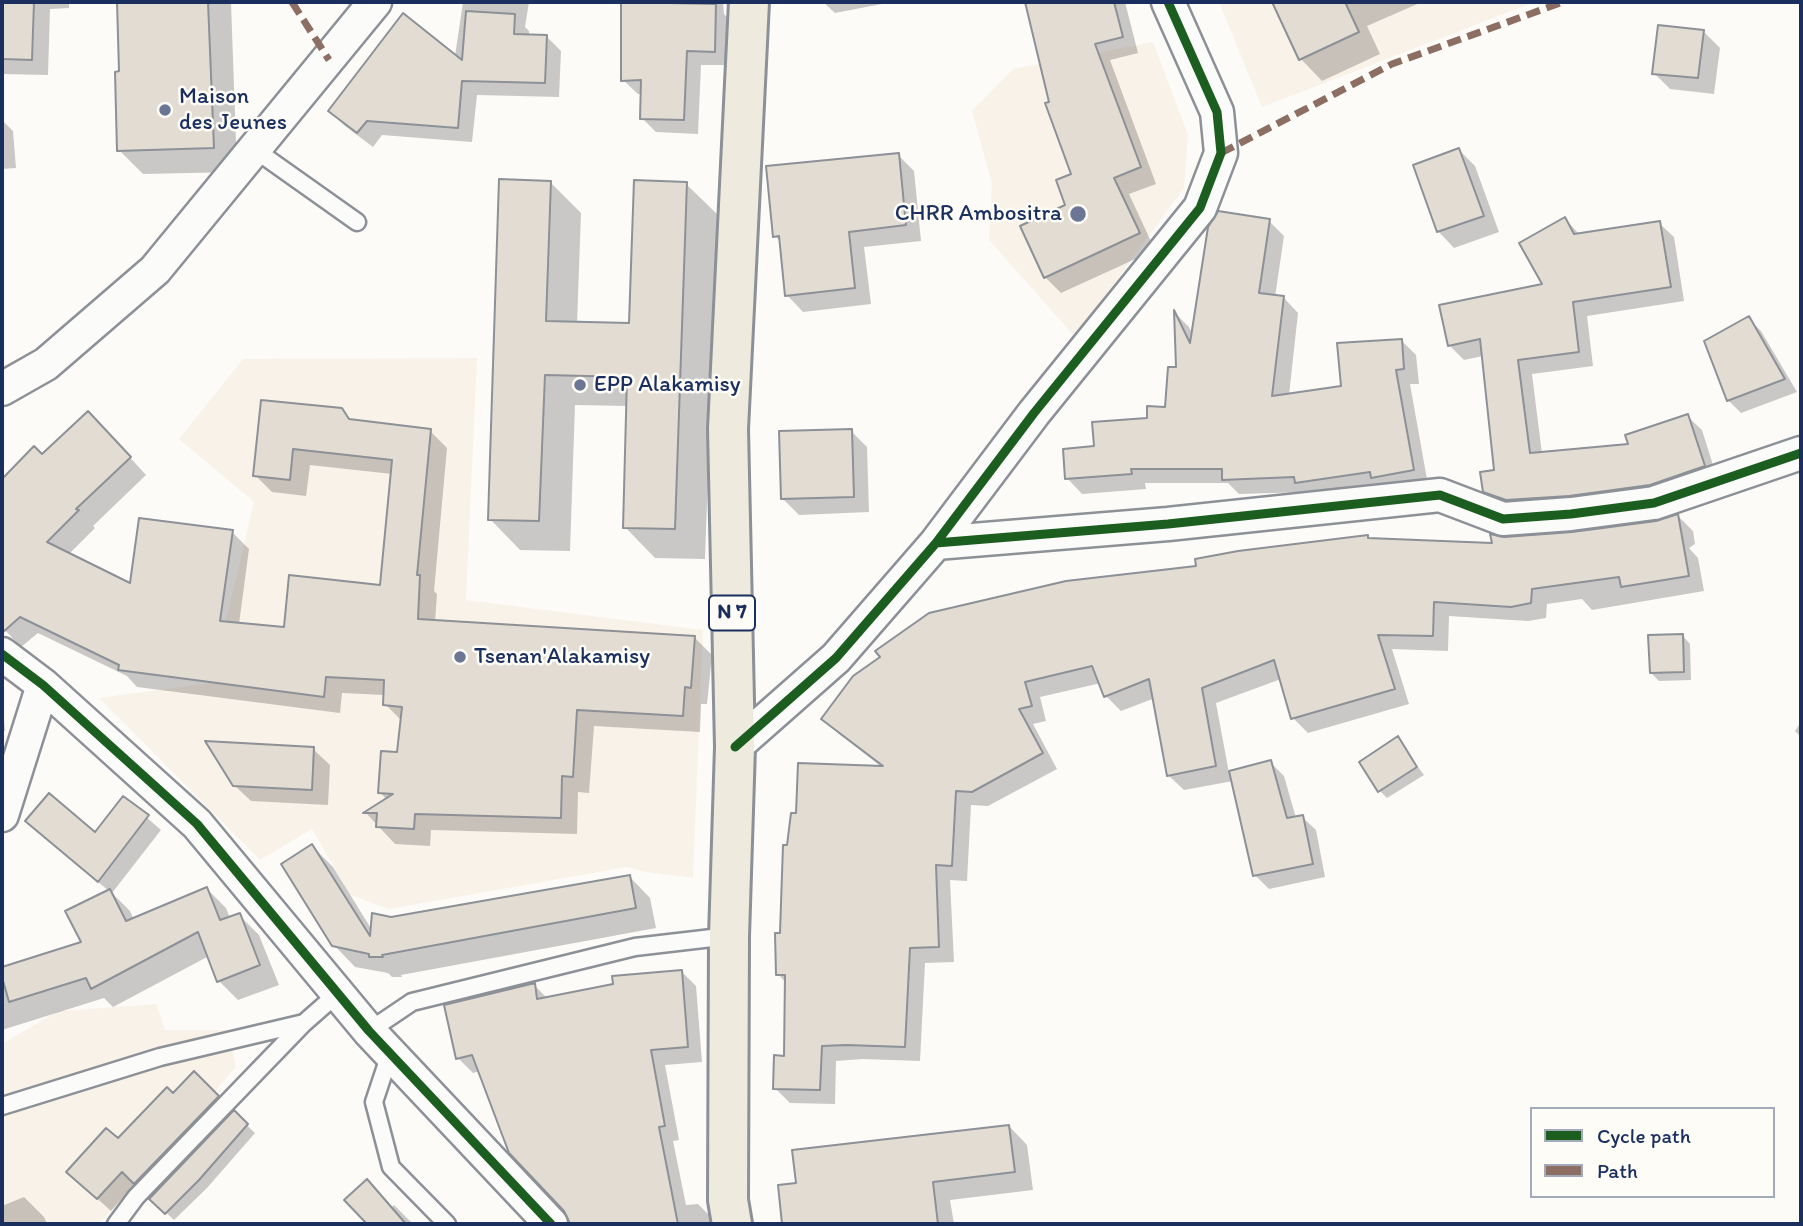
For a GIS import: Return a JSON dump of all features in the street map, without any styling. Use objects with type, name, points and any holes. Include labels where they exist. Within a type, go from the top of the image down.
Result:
[{"type":"main road","name":"N 7","points":[[732,1224],[728,1200],[729,936],[735,747],[728,429],[749,2]]},
{"type":"street","points":[[2,388],[46,364],[155,270],[376,2]]},
{"type":"street","points":[[735,747],[836,658],[936,543],[1034,413],[1200,208],[1221,153],[1217,112],[1168,2]]},
{"type":"street","points":[[936,543],[1168,524],[1440,495],[1503,519],[1571,514],[1654,503],[1801,453]]},
{"type":"street","points":[[2,654],[43,685],[197,824],[379,1042],[551,1224]]},
{"type":"street","points":[[2,815],[43,685]]},
{"type":"lane","points":[[254,149],[357,222]]},
{"type":"lane","points":[[447,1224],[391,1167],[374,1102],[379,1042],[412,1002],[635,947],[729,936]]},
{"type":"lane","points":[[116,1224],[136,1197],[304,1023],[337,994]]},
{"type":"lane","points":[[2,1106],[160,1057],[304,1023]]},
{"type":"shaded area","points":[[1219,2],[1535,2],[1262,107]]},
{"type":"shaded area","name":"CHRR Ambositra","points":[[1153,42],[1188,135],[1184,188],[1075,337],[989,240],[992,184],[972,111],[1013,69]]},
{"type":"shaded area","name":"Tsenan'Alakamisy","points":[[477,358],[466,600],[703,630],[693,878],[627,867],[389,909],[350,895],[312,829],[260,860],[99,698],[211,683],[254,502],[179,439],[243,359]]},
{"type":"shaded area","points":[[156,1004],[165,1030],[228,1030],[236,1067],[99,1224],[2,1224],[2,1044],[58,1011]]},
{"type":"building","points":[[2,2],[34,2],[32,60],[2,59]]},
{"type":"building","points":[[117,2],[208,2],[214,148],[117,151]]},
{"type":"building","points":[[621,2],[716,4],[715,52],[687,51],[684,120],[640,119],[641,80],[621,81]]},
{"type":"building","points":[[1025,2],[1114,2],[1123,37],[1095,44],[1141,167],[1114,178],[1140,233],[1044,278],[1020,226],[1065,205],[1056,180],[1071,174],[1045,103],[1049,102]]},
{"type":"building","points":[[1272,2],[1345,2],[1359,32],[1299,60]]},
{"type":"building","points":[[466,11],[515,14],[514,34],[547,35],[545,83],[462,81],[458,128],[367,121],[357,133],[328,111],[403,13],[462,60]]},
{"type":"building","points":[[1658,25],[1704,30],[1698,78],[1652,74]]},
{"type":"building","points":[[1459,148],[1484,216],[1437,232],[1413,165]]},
{"type":"building","points":[[899,153],[906,225],[849,232],[855,288],[785,296],[779,236],[773,237],[766,166]]},
{"type":"building","points":[[499,179],[551,181],[546,321],[629,323],[634,180],[687,182],[675,529],[623,528],[627,377],[545,375],[539,521],[488,520]]},
{"type":"building","points":[[1218,211],[1270,219],[1259,293],[1284,296],[1272,396],[1341,386],[1337,343],[1402,339],[1404,369],[1396,370],[1414,470],[1371,478],[1370,472],[1295,483],[1294,477],[1222,480],[1222,469],[1131,469],[1132,474],[1065,479],[1063,449],[1094,446],[1092,422],[1147,418],[1147,406],[1165,407],[1168,367],[1176,367],[1174,310],[1190,343],[1208,227]]},
{"type":"building","points":[[1565,217],[1574,234],[1660,221],[1671,287],[1573,302],[1579,352],[1518,360],[1530,453],[1628,444],[1625,435],[1688,414],[1705,466],[1650,485],[1569,496],[1506,500],[1483,492],[1480,472],[1494,470],[1480,339],[1448,346],[1439,305],[1542,284],[1519,243]]},
{"type":"building","points":[[1749,316],[1785,379],[1727,401],[1704,341]]},
{"type":"building","points":[[261,400],[342,408],[349,419],[431,429],[417,575],[420,575],[418,619],[695,636],[691,688],[685,687],[683,716],[577,710],[573,777],[562,776],[561,818],[415,814],[414,829],[376,827],[377,813],[363,813],[393,794],[378,793],[381,751],[397,752],[402,707],[383,705],[384,680],[326,677],[324,697],[118,670],[119,665],[20,617],[2,633],[2,479],[34,446],[42,454],[88,411],[131,457],[76,509],[79,510],[47,542],[130,583],[139,518],[233,530],[220,621],[284,627],[289,575],[380,585],[392,460],[293,449],[290,480],[253,476]]},
{"type":"building","points":[[852,429],[854,497],[781,499],[779,431]]},
{"type":"building","points":[[1678,514],[1689,576],[1621,587],[1619,577],[1532,589],[1531,603],[1511,607],[1434,602],[1433,636],[1378,635],[1395,689],[1291,719],[1274,660],[1202,688],[1216,766],[1167,776],[1149,679],[1104,697],[1092,666],[1025,682],[1032,706],[1019,709],[1043,753],[972,792],[956,791],[952,866],[936,865],[939,947],[910,948],[905,1047],[822,1046],[820,1090],[773,1089],[774,1055],[784,1056],[785,975],[776,975],[775,933],[780,933],[783,845],[787,845],[791,813],[796,813],[798,763],[883,766],[821,719],[853,676],[880,657],[875,651],[929,613],[1066,581],[1196,566],[1195,559],[1238,551],[1368,535],[1368,538],[1492,543],[1490,534],[1504,537],[1572,532],[1656,521]]},
{"type":"building","points":[[1683,634],[1684,672],[1650,673],[1648,635]]},
{"type":"building","points":[[1398,736],[1417,767],[1378,792],[1359,762]]},
{"type":"building","points":[[205,741],[314,747],[312,790],[233,786]]},
{"type":"building","points":[[1271,760],[1287,818],[1303,815],[1313,864],[1253,876],[1229,771]]},
{"type":"building","points":[[49,793],[95,832],[123,796],[149,815],[98,882],[25,821]]},
{"type":"building","points":[[312,844],[370,936],[372,913],[391,917],[630,875],[636,908],[382,955],[383,957],[369,957],[369,954],[332,946],[281,864]]},
{"type":"building","points":[[207,887],[220,920],[240,913],[260,965],[217,982],[198,932],[91,989],[86,978],[9,1002],[2,967],[81,942],[65,911],[110,889],[126,921]]},
{"type":"building","points":[[682,970],[688,1047],[651,1050],[665,1126],[659,1127],[678,1224],[570,1224],[564,1211],[509,1153],[472,1055],[456,1059],[444,1005],[535,983],[537,999],[613,984],[612,976]]},
{"type":"building","points":[[194,1071],[219,1096],[134,1184],[122,1172],[97,1199],[66,1172],[106,1128],[118,1138],[167,1087],[173,1093]]},
{"type":"building","points":[[234,1110],[248,1124],[165,1214],[149,1199]]},
{"type":"building","points":[[1009,1125],[1015,1172],[933,1182],[938,1224],[782,1224],[778,1185],[796,1183],[792,1150]]},
{"type":"building","points":[[367,1179],[406,1224],[367,1224],[344,1200]]},
{"type":"marked path","points":[[292,2],[329,60]]},
{"type":"marked path","points":[[1221,153],[1392,64],[1563,2]]},
{"type":"cycle path","points":[[735,747],[836,658],[936,543],[1034,413],[1200,208],[1221,153],[1217,112],[1168,2]]},
{"type":"cycle path","points":[[936,543],[1168,524],[1440,495],[1503,519],[1571,514],[1654,503],[1801,453]]},
{"type":"cycle path","points":[[2,654],[43,685],[197,824],[369,1031],[551,1224]]},
{"type":"place","name":"Maison des Jeunes","points":[[165,110]]},
{"type":"place","name":"CHRR Ambositra","points":[[1078,214]]},
{"type":"place","name":"EPP Alakamisy","points":[[580,385]]},
{"type":"place","name":"Tsenan'Alakamisy","points":[[460,657]]}]
